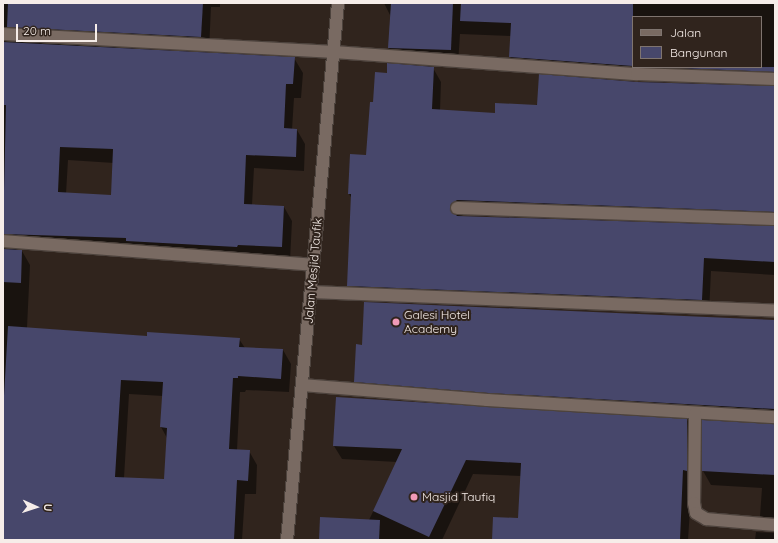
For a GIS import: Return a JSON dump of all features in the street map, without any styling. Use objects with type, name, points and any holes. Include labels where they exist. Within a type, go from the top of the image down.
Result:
[{"type":"street","name":"Jalan Mesjid Taufik","points":[[287,540],[338,3]]},
{"type":"street","points":[[3,34],[334,52],[637,74],[775,79]]},
{"type":"street","points":[[458,208],[775,219]]},
{"type":"street","points":[[3,241],[313,265]]},
{"type":"street","points":[[311,292],[775,311]]},
{"type":"street","points":[[302,385],[695,414],[775,417]]},
{"type":"street","points":[[695,414],[694,503],[696,513],[706,520],[775,525]]},
{"type":"building","points":[[8,3],[203,3],[201,37],[7,27]]},
{"type":"building","points":[[391,3],[453,3],[451,50],[388,48]]},
{"type":"building","points":[[461,3],[633,3],[632,66],[509,57],[511,23],[460,21]]},
{"type":"building","points":[[3,42],[295,57],[293,84],[286,84],[284,128],[297,129],[296,157],[246,155],[244,204],[284,206],[282,247],[238,245],[237,247],[126,241],[126,238],[3,234],[6,105],[3,105]],"holes":[[[60,147],[113,149],[111,195],[58,192]]]},
{"type":"building","points":[[387,63],[434,67],[432,109],[495,113],[495,103],[537,105],[539,74],[637,82],[775,86],[775,212],[457,200],[451,204],[450,208],[457,216],[775,226],[775,262],[704,258],[702,300],[347,286],[351,194],[348,194],[350,154],[366,155],[370,102],[373,102],[375,72],[387,73]]},
{"type":"building","points":[[775,67],[775,72],[676,68]]},
{"type":"building","points":[[3,249],[22,250],[21,283],[3,282]]},
{"type":"building","points":[[364,302],[775,320],[775,409],[488,393],[354,382],[356,344],[362,345]]},
{"type":"building","points":[[8,326],[147,336],[147,332],[240,338],[239,347],[283,349],[281,379],[238,376],[238,378],[233,378],[229,449],[250,450],[248,481],[237,480],[234,540],[3,540],[3,413]],"holes":[[[121,380],[163,382],[160,427],[167,428],[164,479],[115,477]]]},
{"type":"building","points":[[336,397],[687,419],[687,471],[683,470],[680,540],[492,540],[493,517],[518,518],[521,463],[466,460],[429,537],[373,511],[402,449],[333,446]]},
{"type":"building","points":[[702,420],[775,424],[775,475],[702,471]]},
{"type":"building","points":[[320,517],[380,520],[379,540],[319,540]]},
{"type":"place","name":"Galesi Hotel Academy","points":[[396,322]]},
{"type":"place","name":"Masjid Taufiq","points":[[414,497]]}]
